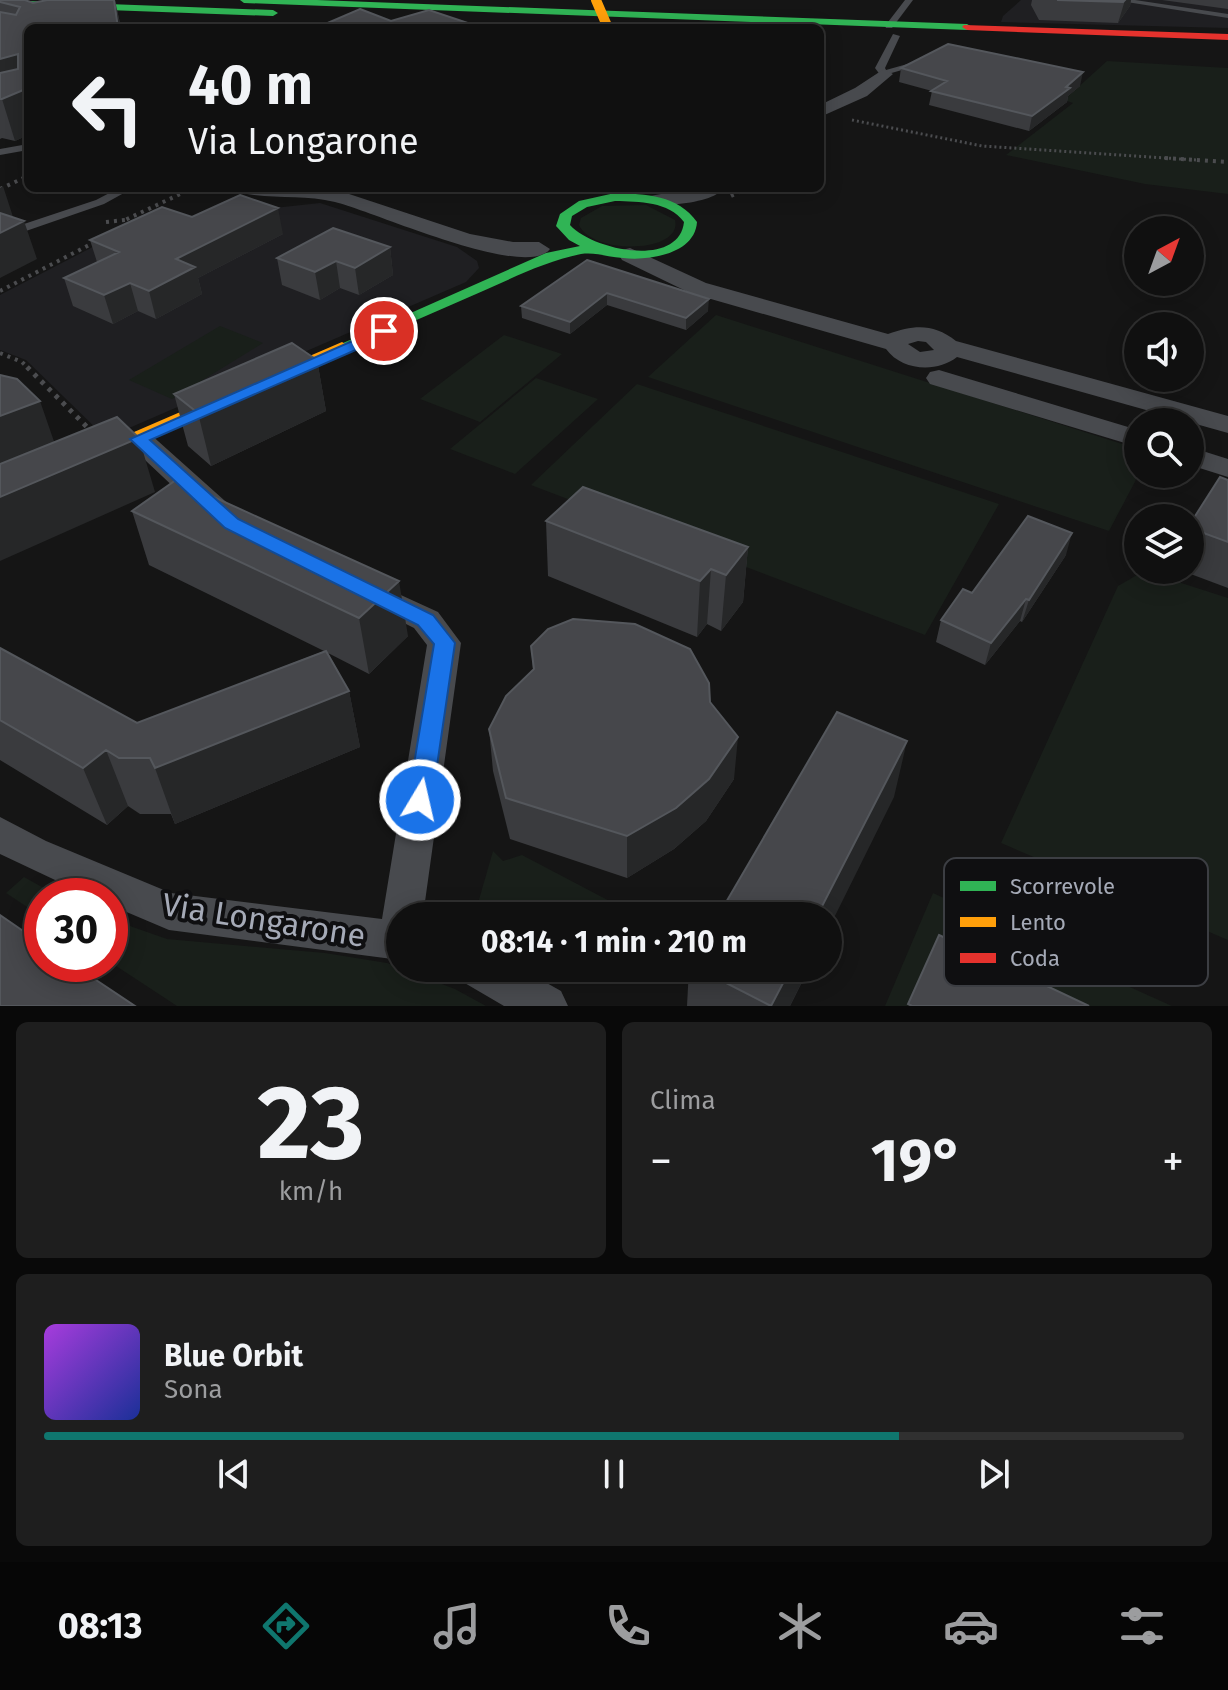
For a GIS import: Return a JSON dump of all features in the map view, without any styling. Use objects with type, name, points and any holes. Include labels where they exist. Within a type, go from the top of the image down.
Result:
[{"type":"main road","points":[[244,0],[746,24]]},
{"type":"main road","points":[[596,0],[606,24]]},
{"type":"main road","points":[[0,3],[565,24]]},
{"type":"main road","points":[[824,28],[1228,49]]},
{"type":"main road","points":[[824,34],[892,31],[1228,37]]},
{"type":"main road","points":[[563,227],[564,233],[573,242],[588,249],[630,255],[660,251],[683,241],[690,232],[691,223],[685,214],[630,192]]},
{"type":"main road","points":[[500,279],[563,227],[568,214],[596,194],[646,198]]},
{"type":"main road","points":[[0,497],[139,439],[551,256],[588,249]]},
{"type":"street","points":[[824,110],[861,92],[884,74]]},
{"type":"street","points":[[286,192],[338,197],[487,246],[539,249]]},
{"type":"street","points":[[646,198],[696,192]]},
{"type":"street","points":[[685,214],[711,192]]},
{"type":"street","points":[[683,241],[679,249],[686,268],[709,279],[900,339]]},
{"type":"street","points":[[630,255],[698,288],[900,339]]},
{"type":"street","points":[[900,339],[900,352],[913,358],[942,361],[1228,425]]},
{"type":"street","points":[[942,361],[1124,416]]},
{"type":"street","points":[[1204,432],[1228,438]]},
{"type":"street","points":[[139,439],[231,523],[245,530]]},
{"type":"street","points":[[1204,460],[1228,468]]},
{"type":"street","name":"Via Longarone","points":[[342,579],[426,620],[444,643],[405,902]]},
{"type":"street","name":"Via Longarone","points":[[0,834],[32,853],[169,911],[386,932]]},
{"type":"street","points":[[503,982],[545,1006]]},
{"type":"lane","points":[[909,0],[892,31],[880,68],[884,74],[929,58]]},
{"type":"lane","points":[[1118,0],[1228,16]]},
{"type":"lane","points":[[0,152],[24,148]]},
{"type":"lane","points":[[0,236],[100,202],[120,192]]},
{"type":"path","points":[[850,119],[982,146],[1228,162]]},
{"type":"path","points":[[0,189],[24,178]]},
{"type":"path","points":[[118,231],[131,224],[125,220],[184,192]]},
{"type":"path","points":[[0,291],[105,238]]},
{"type":"path","points":[[0,353],[22,362],[91,431]]},
{"type":"shaded area","points":[[1021,0],[1228,0],[1228,28],[1001,22],[1003,16]]},
{"type":"shaded area","points":[[1107,61],[1228,68],[1228,194],[1145,184],[1006,155],[1073,103],[1064,100]]},
{"type":"shaded area","points":[[320,203],[457,247],[477,261],[479,268],[466,282],[106,438],[26,360],[0,350],[0,295],[141,222],[199,244],[274,208]]},
{"type":"shaded area","points":[[646,205],[675,220],[674,231],[652,244],[617,246],[601,242],[587,235],[579,225],[581,218],[602,206]]},
{"type":"shaded area","points":[[716,315],[1124,445],[1124,488],[1132,488],[1109,531],[648,377]]},
{"type":"shaded area","points":[[220,326],[263,343],[172,399],[129,380]]},
{"type":"shaded area","points":[[504,335],[562,354],[480,422],[420,399]]},
{"type":"shaded area","points":[[536,378],[598,399],[515,474],[450,449]]},
{"type":"shaded area","points":[[637,384],[999,504],[925,635],[531,485]]},
{"type":"shaded area","points":[[1124,583],[1184,584],[1228,598],[1228,940],[1208,931],[1208,858],[1036,858],[1001,843],[1118,586]]},
{"type":"shaded area","points":[[493,851],[503,861],[522,855],[611,902],[478,902]]},
{"type":"shaded area","points":[[24,877],[26,878],[24,905],[6,893]]},
{"type":"shaded area","points":[[933,893],[944,898],[944,986],[1128,986],[1172,1006],[885,1006]]},
{"type":"shaded area","points":[[128,925],[167,939],[325,953],[386,963],[386,982],[437,982],[486,1006],[177,1006],[128,974]]},
{"type":"building","points":[[114,0],[117,24],[24,24],[24,90],[0,99],[0,73],[18,69],[18,54],[0,59],[0,12],[16,15],[20,7],[0,2]]},
{"type":"building","points":[[1057,0],[1125,0],[1123,2]]},
{"type":"building","points":[[360,9],[391,21],[429,10],[471,24],[325,24]]},
{"type":"building","points":[[948,44],[1083,72],[1066,87],[1070,88],[1032,116],[931,91],[947,81],[901,68]]},
{"type":"building","points":[[240,195],[278,208],[176,259],[195,267],[149,291],[130,283],[104,295],[64,278],[119,252],[90,240],[162,207],[192,217]]},
{"type":"building","points":[[0,213],[24,221],[0,233]]},
{"type":"building","points":[[333,228],[390,247],[355,268],[336,261],[315,272],[277,258]]},
{"type":"building","points":[[587,260],[709,299],[686,318],[607,293],[570,322],[521,306]]},
{"type":"building","points":[[292,343],[317,360],[198,413],[174,394]]},
{"type":"building","points":[[0,375],[17,379],[40,401],[0,416]]},
{"type":"building","points":[[117,417],[139,438],[0,497],[0,464]]},
{"type":"building","points":[[1220,477],[1228,480],[1228,542],[1204,533],[1203,504]]},
{"type":"building","points":[[176,480],[399,581],[359,618],[132,511]]},
{"type":"building","points":[[583,487],[748,547],[726,575],[711,569],[700,581],[546,521]]},
{"type":"building","points":[[1028,516],[1072,533],[1029,600],[1026,599],[991,643],[941,620],[963,589],[972,593]]},
{"type":"building","points":[[573,619],[635,624],[690,649],[709,683],[710,702],[738,737],[709,779],[676,808],[627,836],[506,798],[489,729],[506,696],[534,669],[531,646],[548,629]]},
{"type":"building","points":[[0,648],[137,723],[326,651],[349,691],[155,768],[150,758],[119,758],[106,750],[83,768],[0,720]]},
{"type":"building","points":[[837,712],[907,741],[824,902],[726,902]]},
{"type":"building","points":[[0,915],[24,932],[24,982],[99,982],[135,1006],[0,1006]]},
{"type":"building","points":[[939,935],[944,937],[944,986],[1047,986],[1089,1006],[912,1006],[908,1004]]},
{"type":"building","points":[[724,982],[784,982],[771,1006]]},
{"type":"traffic: fast","points":[[244,0],[967,27]]},
{"type":"traffic: fast","points":[[0,3],[273,13]]},
{"type":"traffic: fast","points":[[615,197],[657,201],[677,208],[691,222],[690,232],[679,243],[663,251],[626,255],[588,246],[563,226],[566,214],[583,204],[615,197]]},
{"type":"traffic: fast","points":[[342,347],[551,256],[588,249]]},
{"type":"traffic: slow","points":[[596,0],[606,24]]},
{"type":"traffic: slow","points":[[0,497],[342,347]]},
{"type":"traffic: jam","points":[[967,27],[1228,37]]},
{"type":"route","points":[[384,331],[139,439],[231,523],[426,620],[444,643],[420,800]]}]
